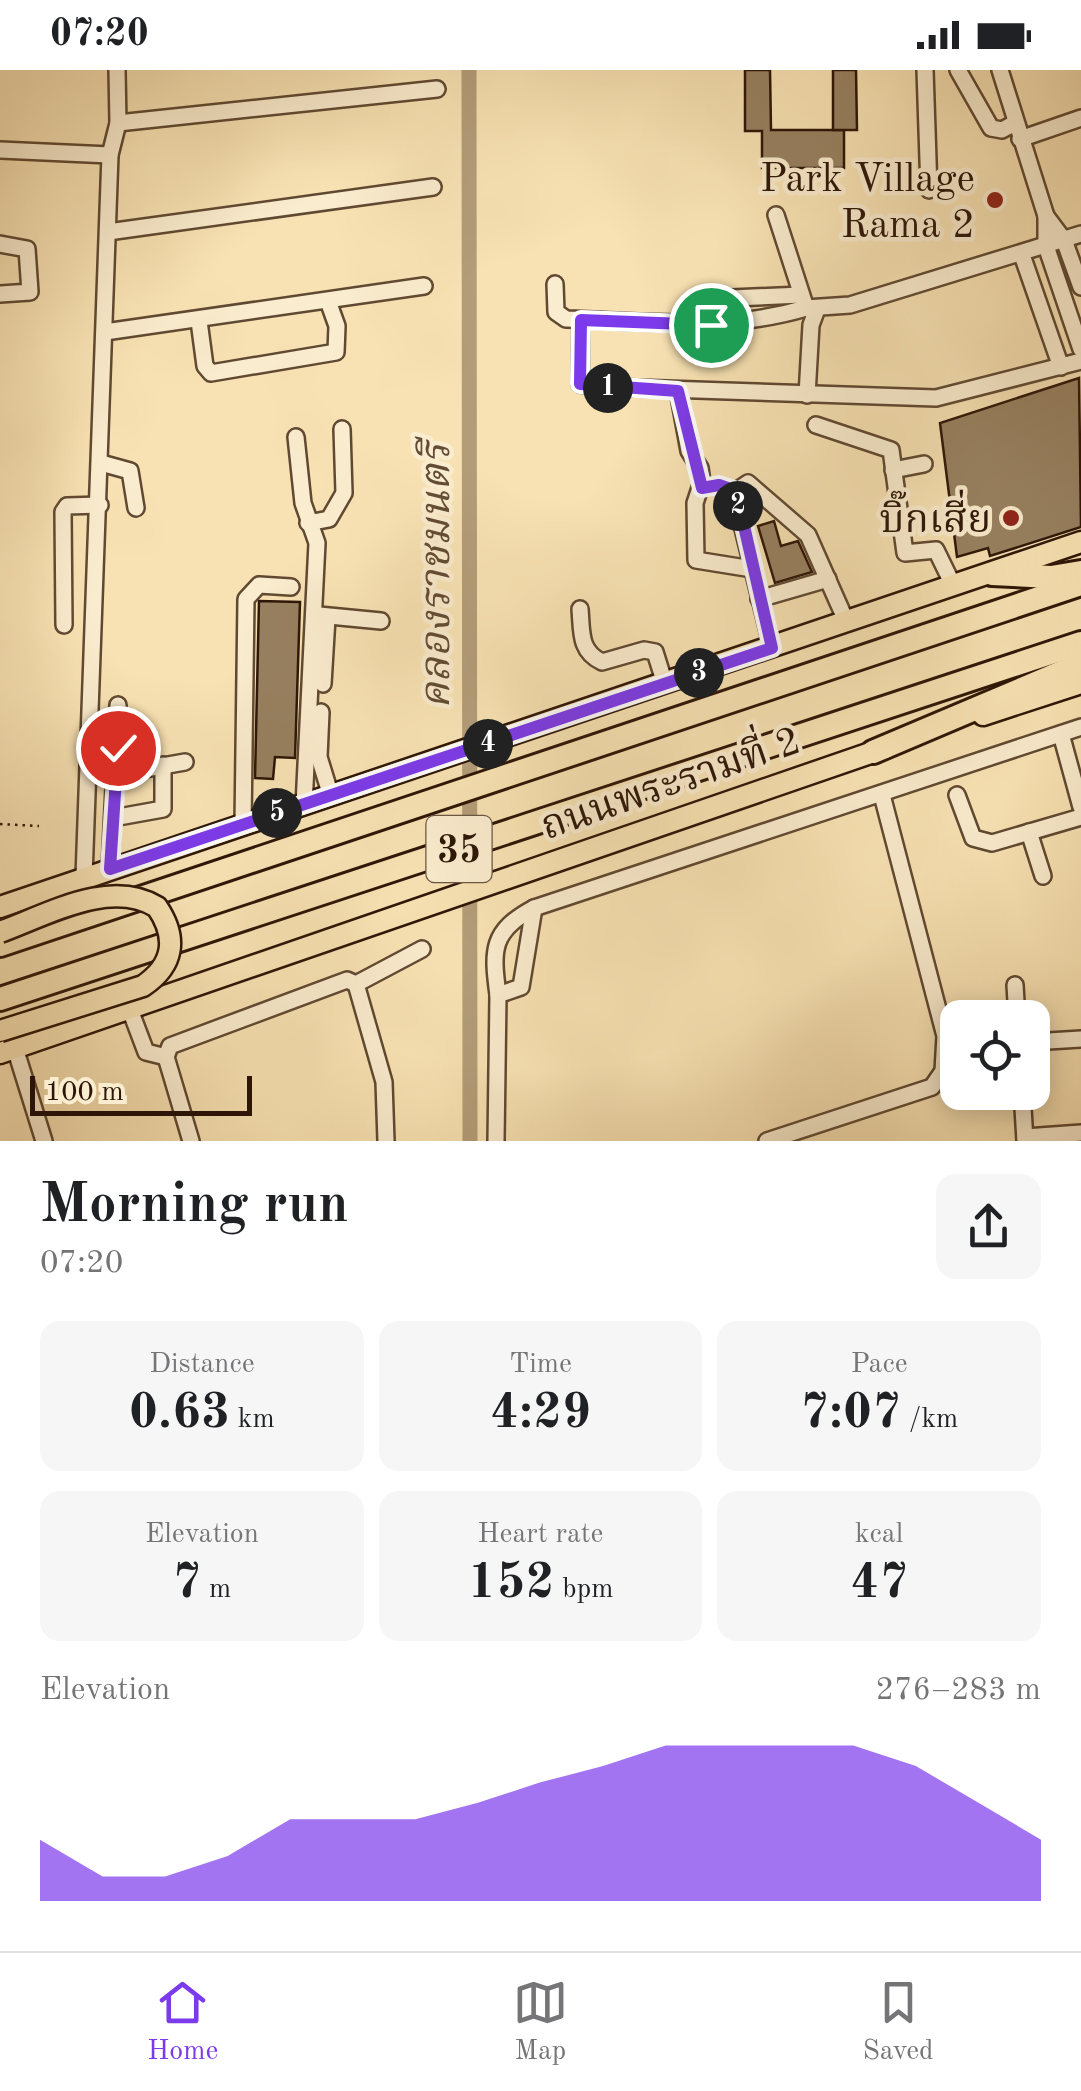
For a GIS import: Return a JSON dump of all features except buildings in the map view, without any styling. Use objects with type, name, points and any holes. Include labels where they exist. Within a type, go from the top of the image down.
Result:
[{"type":"highway","points":[[992,574],[1051,576],[1081,572]]},
{"type":"highway","name":"ถนนพระรามที่ 2","points":[[0,945],[1081,584]]},
{"type":"highway","points":[[773,704],[1081,600]]},
{"type":"highway","points":[[782,734],[1081,633]]},
{"type":"highway","name":"ถนนพระรามที่ 2","points":[[0,1000],[1081,642]]},
{"type":"highway","points":[[873,752],[1081,664]]},
{"type":"main road","name":"35","points":[[0,907],[1081,542]]},
{"type":"main road","name":"ถนนพระรามที่ 2","points":[[8,1051],[558,859],[1081,683]]},
{"type":"main road","points":[[0,932],[87,902],[126,894],[157,906],[170,933],[171,949],[161,974],[143,986],[0,1031]]},
{"type":"street","points":[[84,878],[110,156],[118,123],[117,70]]},
{"type":"street","points":[[924,70],[929,190]]},
{"type":"street","points":[[958,70],[991,128],[1018,131],[1081,118]]},
{"type":"street","points":[[1000,70],[1046,216],[1046,246],[1081,350]]},
{"type":"street","points":[[118,123],[438,89]]},
{"type":"street","points":[[0,150],[110,156]]},
{"type":"street","points":[[108,232],[433,187]]},
{"type":"street","points":[[776,214],[808,304],[811,325],[806,394]]},
{"type":"street","points":[[1046,216],[1064,240],[1081,287]]},
{"type":"street","points":[[710,299],[850,306],[1081,234]]},
{"type":"street","points":[[0,244],[27,249],[30,292],[0,294]]},
{"type":"street","points":[[1022,255],[1061,367]]},
{"type":"street","points":[[555,284],[559,317],[581,320],[711,325],[746,322],[808,304]]},
{"type":"street","points":[[105,332],[424,286]]},
{"type":"street","points":[[199,321],[204,366],[212,372],[336,352],[337,326],[328,302]]},
{"type":"street","points":[[581,320],[580,384],[678,391],[936,398],[1081,362]]},
{"type":"street","points":[[678,391],[702,488],[695,503],[696,560],[752,570]]},
{"type":"street","points":[[816,425],[882,443],[890,450],[904,553],[936,550],[954,587]]},
{"type":"street","points":[[308,522],[329,519],[341,505],[342,428]]},
{"type":"street","points":[[296,438],[308,522],[317,543],[321,616],[318,758],[331,796]]},
{"type":"street","points":[[101,463],[130,471],[136,508]]},
{"type":"street","points":[[893,470],[924,464]]},
{"type":"street","points":[[736,491],[748,483],[808,535],[848,623]]},
{"type":"street","points":[[702,488],[719,485],[736,491]]},
{"type":"street","points":[[736,491],[772,648]]},
{"type":"street","points":[[64,625],[63,512],[67,506],[100,505]]},
{"type":"street","points":[[759,599],[828,579]]},
{"type":"street","points":[[243,824],[246,599],[259,585],[291,587]]},
{"type":"street","points":[[580,609],[584,647],[589,656],[602,662],[644,650],[654,652],[665,684]]},
{"type":"street","points":[[321,616],[381,621]]},
{"type":"street","points":[[304,805],[321,616]]},
{"type":"street","points":[[110,869],[118,705]]},
{"type":"street","points":[[496,1141],[498,995],[493,960],[499,935],[512,920],[534,908],[1081,727]]},
{"type":"street","points":[[1061,734],[1081,808]]},
{"type":"street","points":[[117,774],[185,762]]},
{"type":"street","points":[[113,818],[163,810],[163,765]]},
{"type":"street","points":[[767,1141],[932,1086],[943,1072],[945,1036],[936,993],[882,794]]},
{"type":"street","points":[[956,795],[972,838],[992,843],[1081,817]]},
{"type":"street","points":[[1029,832],[1043,876]]},
{"type":"street","points":[[498,995],[521,987],[534,908]]},
{"type":"street","points":[[356,984],[422,949]]},
{"type":"street","points":[[190,1141],[166,1057],[170,1046],[347,980],[356,984]]},
{"type":"street","points":[[356,984],[384,1082],[386,1141]]},
{"type":"street","points":[[1015,985],[1016,1000]]},
{"type":"street","points":[[129,1008],[146,1052],[166,1057]]},
{"type":"street","points":[[1050,1041],[1081,1040]]},
{"type":"street","points":[[8,1051],[44,1141]]},
{"type":"street","points":[[1023,1110],[1025,1139],[1081,1133]]},
{"type":"path","points":[[0,824],[39,826]]},
{"type":"waterway","name":"คลองราชมนตรี","points":[[469,70],[470,1141]]},
{"type":"place","name":"Park Village Rama 2","points":[[995,200]]},
{"type":"place","name":"บิ๊กเสี่ย","points":[[1011,518]]},
{"type":"route","points":[[118,748],[110,869],[772,648],[736,491],[719,485],[702,488],[678,391],[580,384],[581,320],[711,325]]}]
